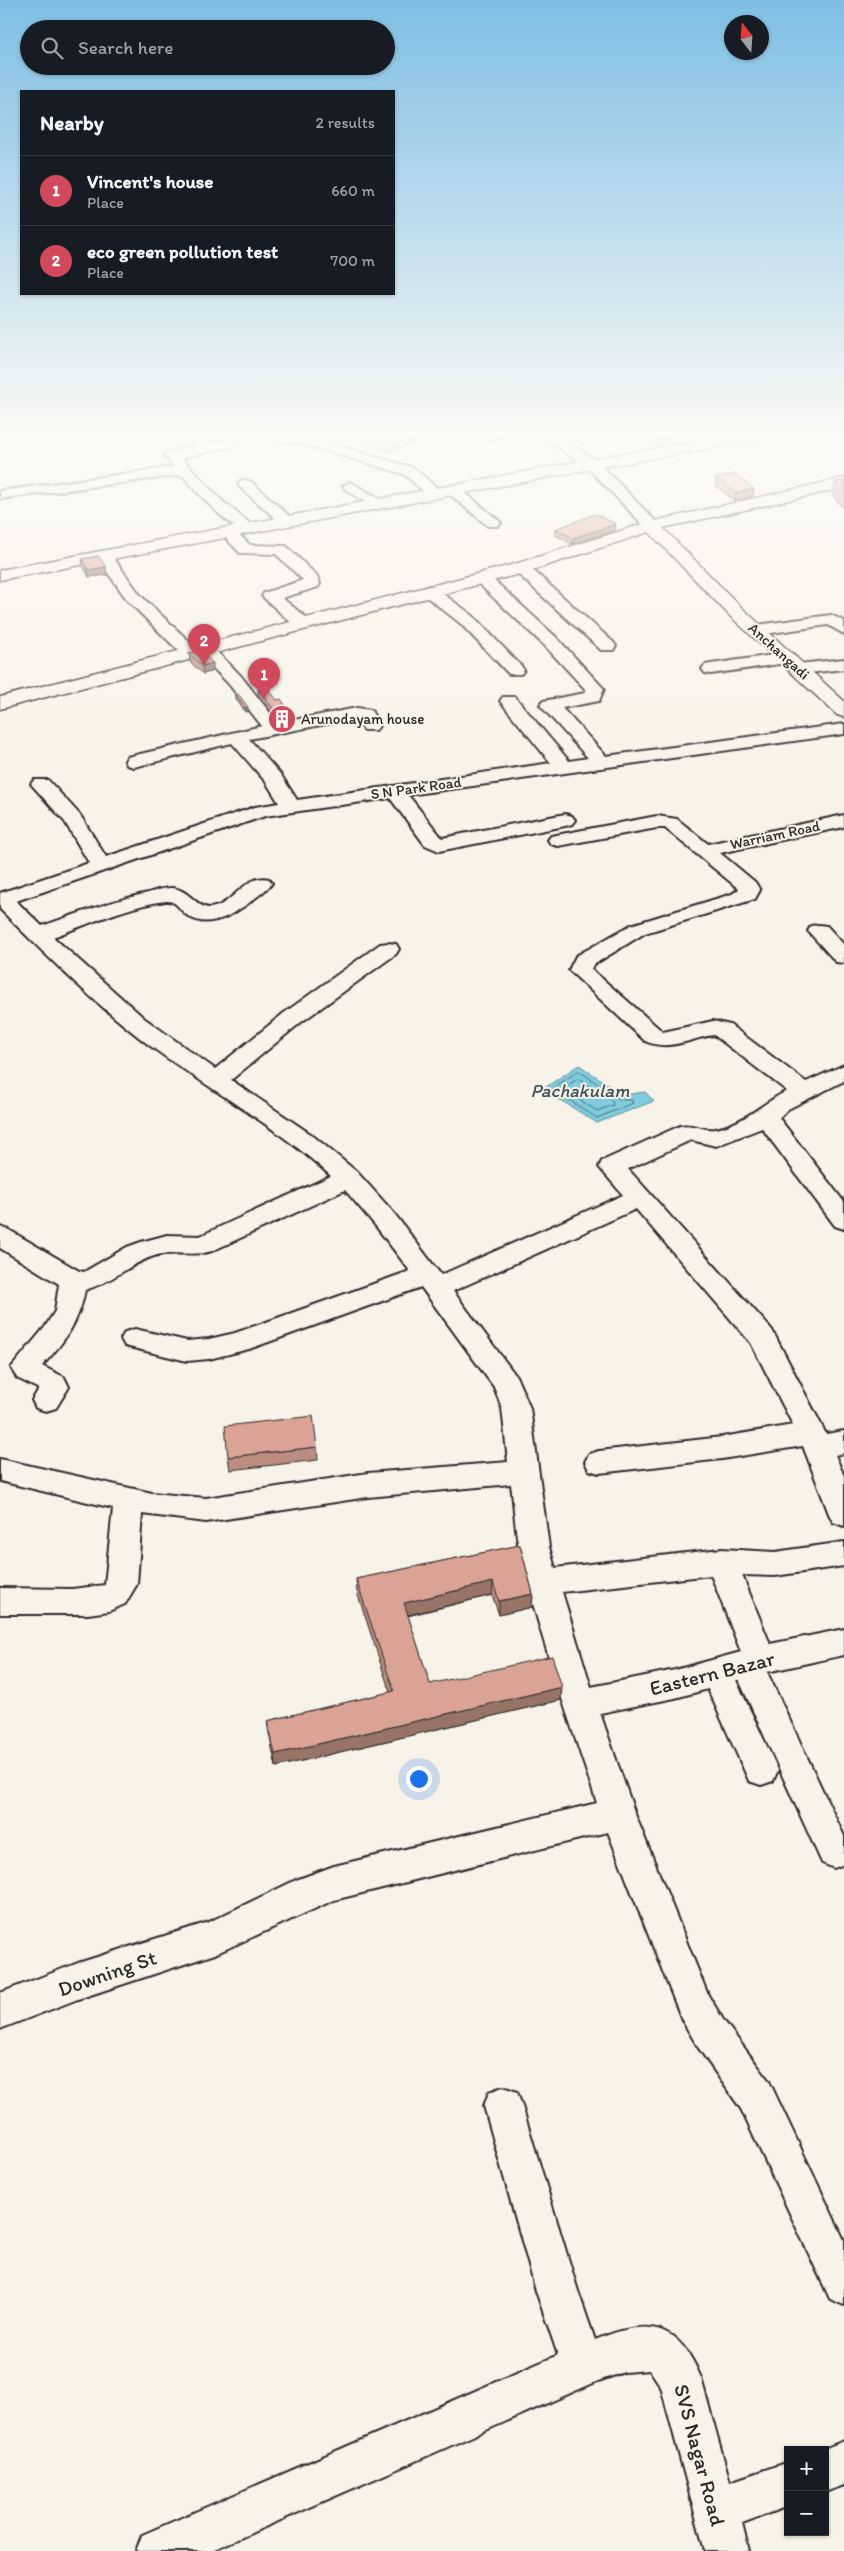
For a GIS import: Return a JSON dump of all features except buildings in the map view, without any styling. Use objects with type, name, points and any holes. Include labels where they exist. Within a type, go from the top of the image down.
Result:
[{"type":"main road","points":[[0,575],[106,553]]},
{"type":"main road","points":[[0,570],[119,553]]},
{"type":"main road","points":[[0,703],[197,650],[520,568],[567,553]]},
{"type":"main road","name":"Anchangadi","points":[[679,553],[757,630],[844,711]]},
{"type":"street","points":[[284,553],[311,579],[312,584],[270,596],[302,623]]},
{"type":"street","points":[[104,556],[134,598],[234,680],[274,729]]},
{"type":"street","points":[[520,568],[607,646]]},
{"type":"street","points":[[482,578],[551,642],[595,689],[593,698],[549,705],[602,762]]},
{"type":"street","points":[[429,591],[466,619],[515,670]]},
{"type":"street","points":[[757,630],[831,620],[844,629]]},
{"type":"street","points":[[711,669],[793,664],[844,664]]},
{"type":"street","points":[[813,682],[844,678]]},
{"type":"street","points":[[509,701],[564,766]]},
{"type":"street","points":[[134,761],[236,736],[362,713],[366,716],[370,726]]},
{"type":"street","name":"S N Park Road","points":[[1,900],[262,811],[564,766],[844,729]]},
{"type":"street","points":[[236,736],[274,779],[291,806]]},
{"type":"street","points":[[41,784],[73,819],[101,866]]},
{"type":"street","points":[[395,791],[432,840],[439,845],[565,820]]},
{"type":"street","points":[[558,840],[657,822],[670,823],[706,850],[748,886],[750,890],[748,895],[638,929],[584,961],[580,970],[653,1036],[670,1040],[713,1028],[722,1030],[804,1092]]},
{"type":"street","name":"Warriam Road","points":[[706,850],[844,822]]},
{"type":"street","points":[[38,935],[125,904],[170,894],[183,899],[196,912],[213,915],[234,905],[262,883]]},
{"type":"street","points":[[1,900],[105,997],[157,1039],[302,1141],[348,1178],[389,1222],[506,1383],[516,1408],[534,1547],[543,1582],[580,1703],[618,1814],[695,2007],[711,2034],[755,2095],[844,2286]]},
{"type":"street","points":[[819,931],[844,957]]},
{"type":"street","points":[[216,1080],[292,1018],[388,949]]},
{"type":"street","points":[[844,1072],[780,1104],[766,1117],[716,1138],[689,1132],[611,1167],[640,1197],[762,1337],[825,1441],[844,1514]]},
{"type":"street","points":[[766,1117],[844,1220]]},
{"type":"street","points":[[0,1236],[73,1280],[84,1281],[95,1278],[136,1253],[150,1248],[167,1244],[203,1245],[348,1178]]},
{"type":"street","points":[[135,1339],[187,1351],[239,1342],[432,1282],[640,1197]]},
{"type":"street","points":[[46,1400],[55,1387],[54,1384],[27,1371],[25,1368],[55,1334],[68,1311],[73,1280]]},
{"type":"street","points":[[599,1462],[722,1448],[825,1441]]},
{"type":"street","points":[[0,1470],[152,1505],[206,1510],[368,1485],[524,1472]]},
{"type":"street","points":[[0,1601],[92,1600],[109,1598],[118,1593],[122,1584],[128,1500]]},
{"type":"street","points":[[543,1582],[721,1561],[775,1564],[844,1554]]},
{"type":"street","points":[[721,1561],[761,1770]]},
{"type":"street","name":"Eastern Bazar","points":[[580,1703],[844,1642]]},
{"type":"street","points":[[741,1665],[834,1852]]},
{"type":"street","name":"Downing St","points":[[0,2011],[78,1982],[215,1937],[308,1892],[334,1883],[618,1814]]},
{"type":"street","points":[[158,2551],[582,2366],[557,2291],[503,2106]]},
{"type":"street","name":"SVS Nagar Road","points":[[582,2366],[624,2351],[644,2347],[664,2354],[680,2378],[727,2551]]},
{"type":"street","points":[[829,2469],[844,2463]]},
{"type":"street","points":[[715,2510],[784,2485]]},
{"type":"water","name":"Pachakulam","points":[[579,1065],[624,1095],[645,1092],[654,1101],[597,1123],[543,1089]]},
{"type":"place","name":"eco green pollution test","points":[[204,665]]},
{"type":"place","name":"Vincent's house","points":[[264,699]]},
{"type":"place","name":"Arunodayam house","points":[[282,719]]}]
